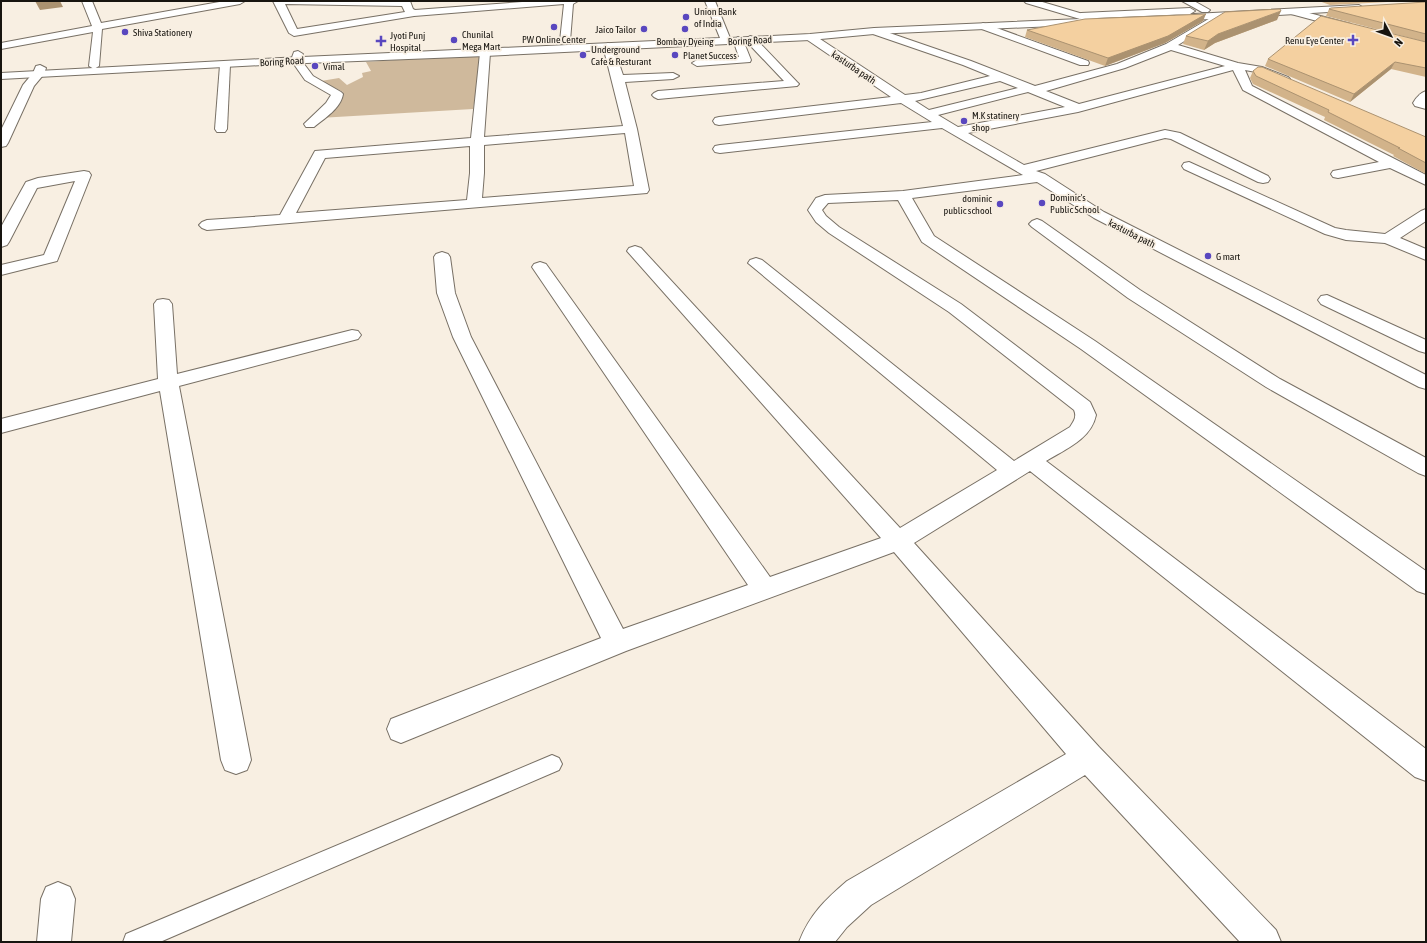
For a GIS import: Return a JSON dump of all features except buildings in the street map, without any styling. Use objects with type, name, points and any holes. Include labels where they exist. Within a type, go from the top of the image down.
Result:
[{"type":"street","points":[[87,1],[98,34],[94,66]]},
{"type":"street","points":[[179,1],[186,12]]},
{"type":"street","points":[[1,46],[240,1]]},
{"type":"street","points":[[414,13],[409,11],[405,2],[278,1],[294,33],[414,13],[573,1]]},
{"type":"street","points":[[565,41],[569,1]]},
{"type":"street","points":[[1,70],[39,71],[94,66],[297,57],[565,41],[724,37],[710,1]]},
{"type":"street","points":[[1029,1],[1080,16]]},
{"type":"street","points":[[1187,1],[1205,10]]},
{"type":"street","points":[[1300,1],[1311,5]]},
{"type":"street","points":[[742,38],[923,22],[1311,5]]},
{"type":"street","name":"Boring Road","points":[[1,76],[39,71],[225,64],[297,57],[485,53],[608,46],[724,37],[810,37],[874,31],[1294,12],[1370,5],[1311,5]]},
{"type":"street","points":[[1294,12],[1360,29]]},
{"type":"street","points":[[928,114],[1122,66],[1170,46],[1220,16]]},
{"type":"street","points":[[983,26],[1084,63]]},
{"type":"street","points":[[874,31],[967,63],[1078,108]]},
{"type":"street","name":"kasturba path","points":[[810,37],[902,99],[1031,174],[1099,216],[1423,379]]},
{"type":"street","points":[[697,64],[746,60],[742,38]]},
{"type":"street","points":[[658,95],[793,84],[742,38]]},
{"type":"street","points":[[207,225],[642,190],[631,129],[619,79],[608,46]]},
{"type":"street","points":[[1170,46],[1237,66],[1262,70],[1295,84]]},
{"type":"street","points":[[474,203],[477,173],[477,141],[485,53]]},
{"type":"street","points":[[297,57],[309,78],[337,94],[338,97],[310,124]]},
{"type":"street","points":[[221,129],[225,64]]},
{"type":"street","points":[[720,149],[951,128],[1078,108],[1237,66]]},
{"type":"street","points":[[1237,66],[1247,88],[1426,180]]},
{"type":"street","points":[[1,143],[29,84],[39,71]]},
{"type":"street","points":[[619,79],[672,76]]},
{"type":"street","points":[[718,121],[928,95],[1001,77]]},
{"type":"street","points":[[1426,95],[1419,103],[1426,105]]},
{"type":"street","points":[[286,218],[320,154],[631,129]]},
{"type":"street","points":[[401,729],[617,643],[898,540],[1077,432],[1084,423],[1086,415],[1082,407],[1072,397],[955,308],[834,230],[821,220],[815,210],[820,201],[825,199],[903,195],[1031,174],[1165,134],[1175,136],[1263,179]]},
{"type":"street","points":[[1338,174],[1393,163]]},
{"type":"street","points":[[1189,166],[1325,230],[1346,235],[1388,239],[1426,255]]},
{"type":"street","points":[[1,242],[31,185],[38,182],[84,175],[51,258],[1,270]]},
{"type":"street","points":[[903,195],[928,239],[1088,345],[1426,584]]},
{"type":"street","points":[[1388,239],[1426,214]]},
{"type":"street","points":[[1037,224],[1134,294],[1272,383],[1426,468]]},
{"type":"street","points":[[635,252],[898,540],[1088,757],[1264,942]]},
{"type":"street","points":[[442,257],[446,293],[462,337],[617,643]]},
{"type":"street","points":[[756,263],[1022,466],[1426,767]]},
{"type":"street","points":[[540,267],[765,589]]},
{"type":"street","points":[[1327,300],[1426,347]]},
{"type":"street","points":[[163,304],[168,381],[236,760]]},
{"type":"street","points":[[1,426],[168,381],[352,335]]},
{"type":"street","points":[[816,942],[833,915],[859,893],[1088,757]]},
{"type":"street","points":[[54,942],[58,899]]},
{"type":"lane","points":[[134,942],[552,764]]},
{"type":"shaded area","points":[[482,54],[473,109],[319,118],[338,102],[343,92],[321,81],[339,78],[347,85],[363,77],[362,73],[371,71],[366,62]]},
{"type":"place","name":"Union Bank of India","points":[[686,17]]},
{"type":"place","name":"PW Online Center","points":[[554,27]]},
{"type":"place","name":"Jaico Tailor","points":[[644,29]]},
{"type":"place","name":"Bombay Dyeing","points":[[685,29]]},
{"type":"place","name":"Shiva Stationery","points":[[125,32]]},
{"type":"place","name":"Chunilal Mega Mart","points":[[454,40]]},
{"type":"place","name":"Renu Eye Center","points":[[1353,40]]},
{"type":"place","name":"Jyoti Punj Hospital","points":[[381,41]]},
{"type":"place","name":"Underground Cafe & Resturant","points":[[583,55]]},
{"type":"place","name":"Planet Success","points":[[675,55]]},
{"type":"place","name":"Vimal","points":[[315,66]]},
{"type":"place","name":"M.K statinery shop","points":[[964,121]]},
{"type":"place","name":"Dominic's Public School","points":[[1042,203]]},
{"type":"place","name":"dominic public school","points":[[1000,204]]},
{"type":"place","name":"G mart","points":[[1208,256]]}]
